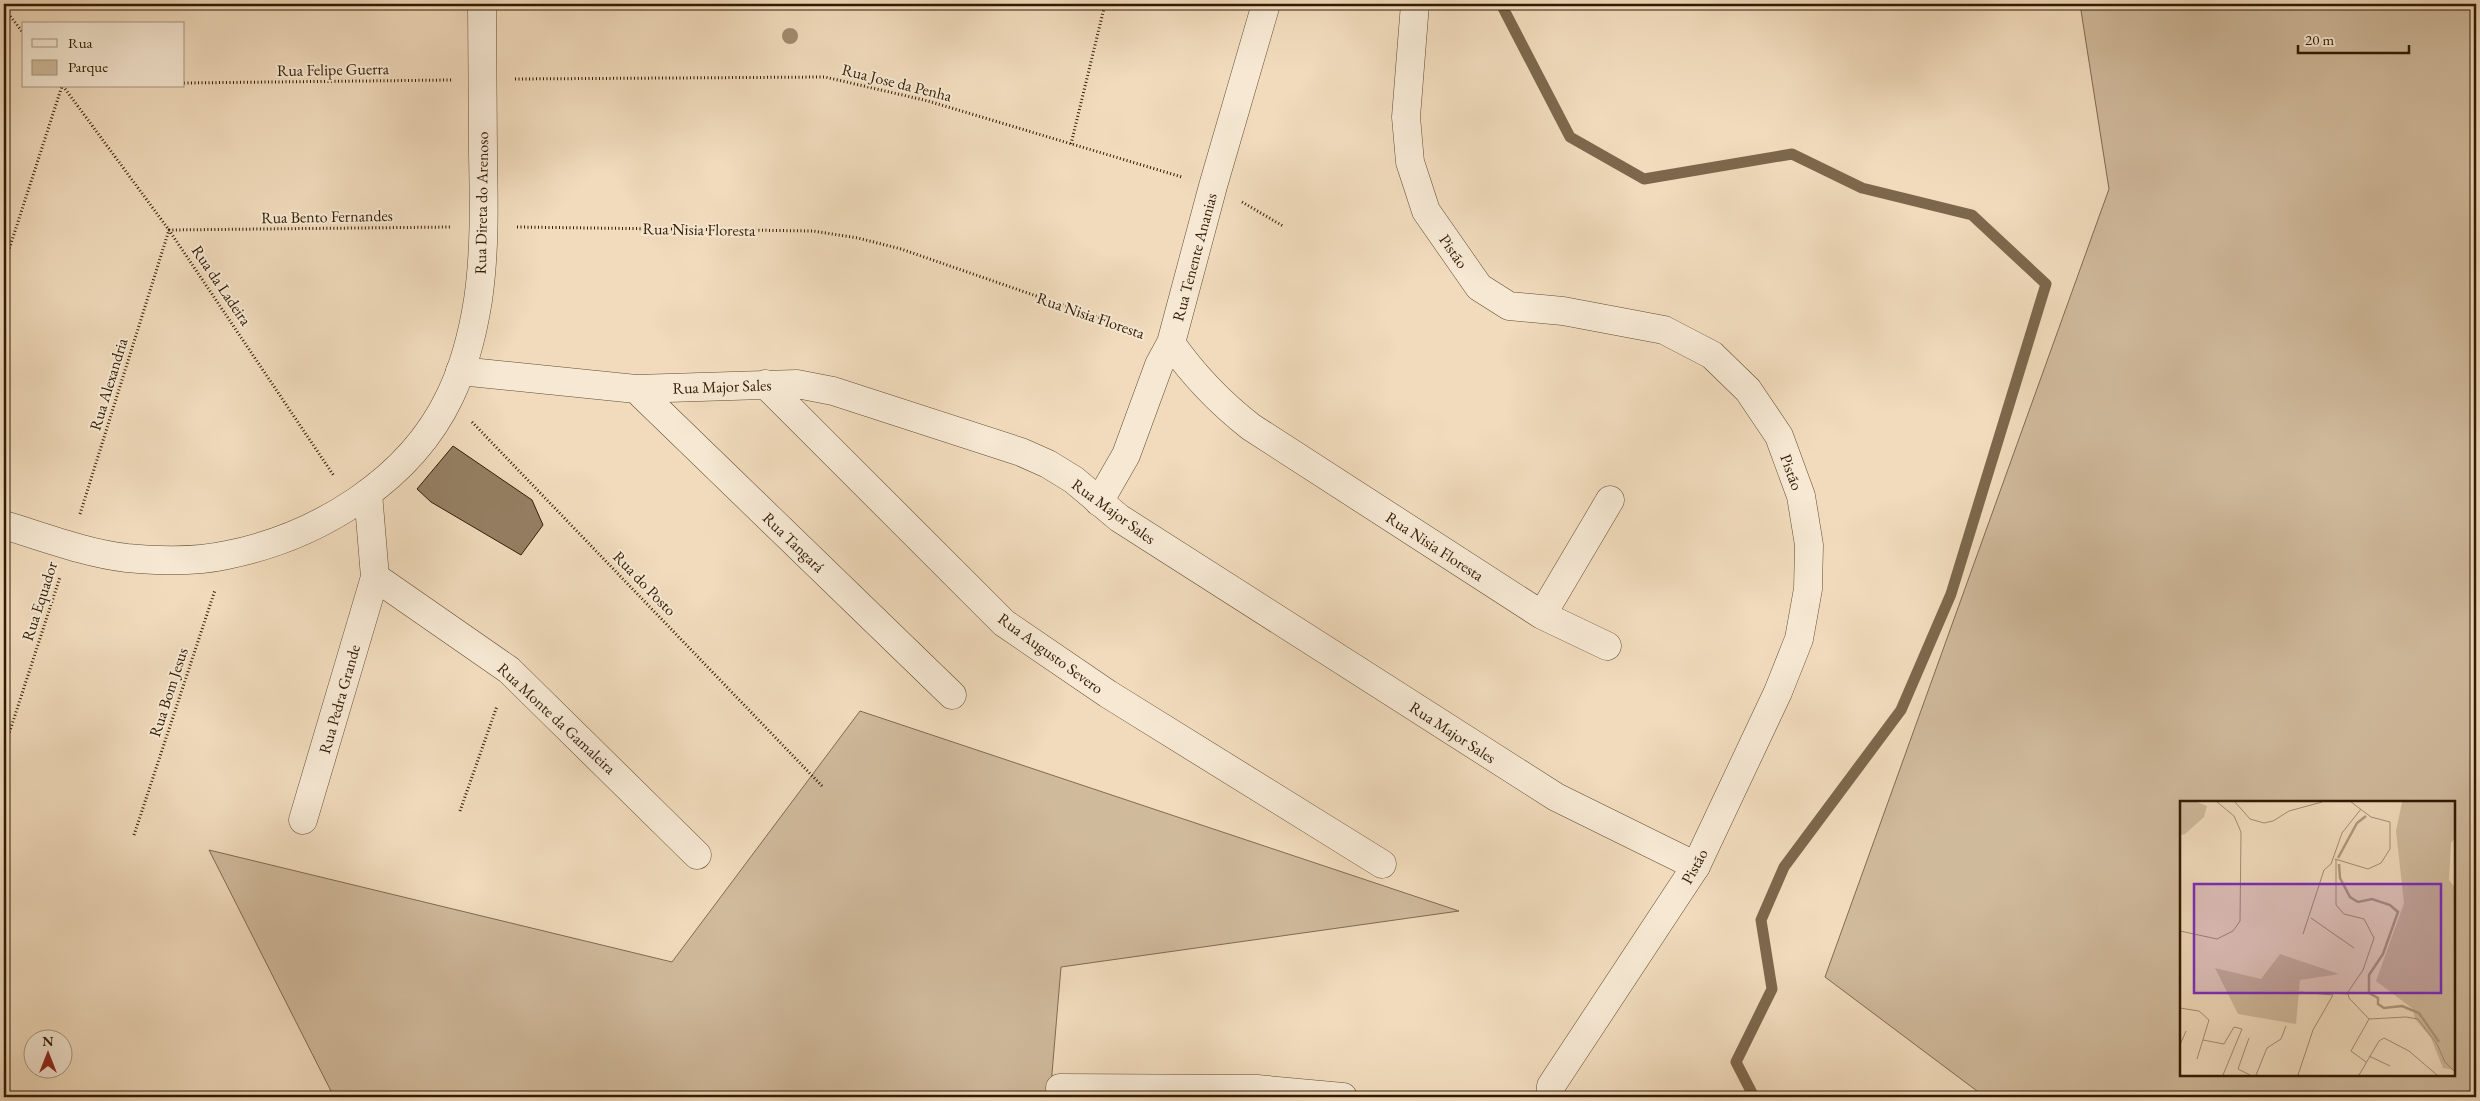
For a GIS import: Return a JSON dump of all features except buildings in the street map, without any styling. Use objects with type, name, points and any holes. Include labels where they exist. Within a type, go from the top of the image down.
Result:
[{"type":"street","name":"Rua Direta do Arenoso","points":[[4,525],[70,545],[126,558],[175,560],[226,556],[271,544],[321,522],[360,498],[392,475],[431,427],[449,398],[460,371],[478,302],[484,226],[482,4]]},
{"type":"street","name":"Rua Tenente Ananias","points":[[1099,502],[1126,455],[1159,365],[1171,343],[1213,186],[1266,4]]},
{"type":"street","name":"Pistão","points":[[1415,4],[1406,116],[1410,162],[1426,212],[1478,288],[1509,306],[1563,311],[1664,330],[1712,355],[1748,390],[1779,436],[1801,496],[1809,545],[1808,590],[1799,639],[1778,692],[1696,866],[1551,1086],[1550,1097]]},
{"type":"street","name":"Rua Nisia Floresta","points":[[1171,343],[1191,371],[1220,402],[1251,427],[1542,615],[1607,646]]},
{"type":"street","name":"Rua Major Sales","points":[[460,371],[636,388],[797,384],[833,391],[1021,452],[1048,464],[1074,480],[1119,518],[1556,797],[1696,866]]},
{"type":"street","name":"Rua Augusto Severo","points":[[765,384],[1004,623],[1108,694],[1382,864]]},
{"type":"street","name":"Rua Tangará","points":[[636,388],[952,696]]},
{"type":"street","points":[[360,498],[375,577]]},
{"type":"street","points":[[1542,615],[1610,500]]},
{"type":"street","name":"Rua Monte da Gamaleira","points":[[375,577],[509,670],[697,855]]},
{"type":"street","name":"Rua Pedra Grande","points":[[303,820],[375,577]]},
{"type":"street","points":[[1060,1088],[1257,1089],[1343,1097]]},
{"type":"path","points":[[1071,144],[1105,4]]},
{"type":"path","points":[[4,8],[22,31]]},
{"type":"path","name":"Rua Jose da Penha","points":[[482,79],[825,77],[928,101],[1213,186],[1283,226]]},
{"type":"path","name":"Rua Felipe Guerra","points":[[185,83],[482,79]]},
{"type":"path","points":[[4,265],[62,88]]},
{"type":"path","name":"Rua da Ladeira","points":[[64,88],[169,230],[360,498]]},
{"type":"path","name":"Rua Bento Fernandes","points":[[169,230],[484,226]]},
{"type":"path","name":"Rua Nisia Floresta","points":[[484,226],[813,231],[858,238],[901,250],[1171,343]]},
{"type":"path","name":"Rua Alexandria","points":[[70,545],[169,230]]},
{"type":"path","name":"Rua do Posto","points":[[449,398],[822,786]]},
{"type":"path","name":"Rua Equador","points":[[4,749],[70,545]]},
{"type":"path","name":"Rua Bom Jesus","points":[[134,835],[226,556]]},
{"type":"path","points":[[460,811],[509,670]]},
{"type":"green space","points":[[2080,4],[2476,4],[2476,1097],[1985,1097],[1825,977],[2109,189]]},
{"type":"green space","points":[[860,711],[1459,911],[1061,967],[1050,1097],[334,1097],[209,850],[672,962]]},
{"type":"waterway","points":[[1501,4],[1570,137],[1644,179],[1792,154],[1862,188],[1972,215],[2046,284],[1951,594],[1901,710],[1784,867],[1761,920],[1772,989],[1736,1062],[1754,1097]]}]
